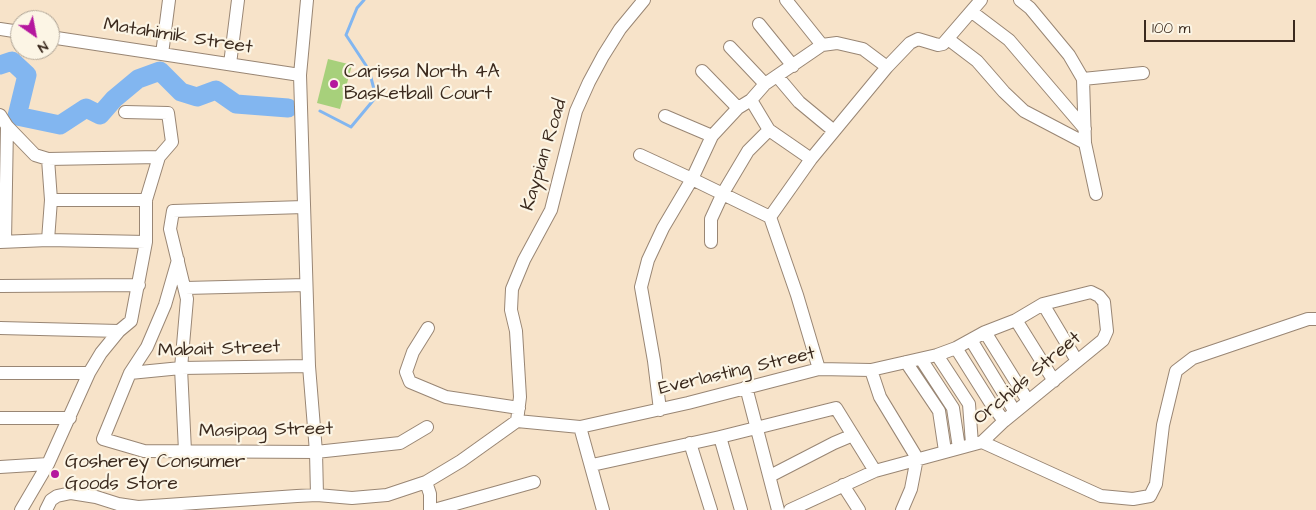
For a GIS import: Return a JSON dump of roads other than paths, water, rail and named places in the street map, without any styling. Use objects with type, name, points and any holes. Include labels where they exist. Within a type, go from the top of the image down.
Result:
[{"type":"street","points":[[162,54],[169,0]]},
{"type":"street","points":[[230,64],[238,0]]},
{"type":"street","points":[[307,0],[300,75],[309,366],[316,452],[317,496]]},
{"type":"street","name":"Kaypian Road","points":[[518,415],[520,397],[516,331],[511,310],[512,289],[524,260],[551,210],[576,111],[589,82],[620,30],[644,0]]},
{"type":"street","points":[[786,0],[822,45]]},
{"type":"street","points":[[770,217],[810,159],[913,40],[918,39],[938,45],[948,39],[981,0]]},
{"type":"street","points":[[1020,0],[1030,8],[1069,55],[1083,79],[1085,143],[1096,194]]},
{"type":"street","points":[[972,12],[1009,40],[1085,129]]},
{"type":"street","points":[[759,24],[793,66]]},
{"type":"street","name":"Matahimik Street","points":[[60,39],[300,75]]},
{"type":"street","points":[[948,39],[977,61],[1004,92],[1024,111],[1085,143]]},
{"type":"street","points":[[660,410],[654,361],[641,287],[648,260],[663,228],[692,178],[712,136],[738,108],[751,100],[765,84],[822,45],[837,43],[863,49],[887,68]]},
{"type":"street","points":[[730,47],[765,84]]},
{"type":"street","points":[[702,71],[738,108]]},
{"type":"street","points":[[1083,79],[1143,73]]},
{"type":"street","points":[[777,76],[799,102],[834,131]]},
{"type":"street","points":[[751,100],[769,130],[810,159]]},
{"type":"street","points":[[21,510],[48,464],[101,353],[119,331],[131,321],[140,285],[146,242],[146,200],[159,157],[172,142],[168,113],[125,112]]},
{"type":"street","points":[[665,116],[712,136]]},
{"type":"street","points":[[4,121],[35,155],[48,159],[159,157]]},
{"type":"street","points":[[4,121],[3,242],[48,240],[146,242]]},
{"type":"street","points":[[711,242],[711,219],[723,193],[748,151],[769,130]]},
{"type":"street","points":[[640,155],[692,178],[770,217],[797,295],[819,370]]},
{"type":"street","points":[[48,159],[51,200],[48,240]]},
{"type":"street","points":[[51,200],[146,200]]},
{"type":"street","points":[[185,451],[181,368],[187,299],[170,229],[173,211],[304,207]]},
{"type":"street","points":[[130,373],[147,347],[165,305],[178,260]]},
{"type":"street","points":[[0,286],[140,285]]},
{"type":"street","points":[[185,288],[306,285]]},
{"type":"street","name":"Everlasting Street","points":[[428,328],[413,352],[406,372],[410,382],[446,397],[580,428],[819,370],[871,370],[938,355],[956,348],[985,332],[1016,320],[1043,304],[1091,292],[1099,296]]},
{"type":"street","name":"Orchids Street","points":[[778,510],[789,510],[875,471],[977,443],[1104,340],[1107,331],[1104,302],[1099,296]]},
{"type":"street","points":[[1043,304],[1077,361]]},
{"type":"street","points":[[938,355],[969,404],[977,443],[1101,496],[1133,499],[1150,496],[1156,484],[1163,425],[1176,371],[1193,358],[1316,319]]},
{"type":"street","points":[[1016,320],[1054,380]]},
{"type":"street","points":[[0,328],[119,331]]},
{"type":"street","points":[[985,332],[1028,402]]},
{"type":"street","points":[[971,340],[1015,412]]},
{"type":"street","points":[[956,348],[990,402],[1004,420]]},
{"type":"street","points":[[921,359],[953,408],[959,448]]},
{"type":"street","points":[[906,362],[940,411],[945,451]]},
{"type":"street","name":"Mabait Street","points":[[130,373],[181,368],[309,366]]},
{"type":"street","points":[[871,370],[880,397],[917,458],[911,489],[902,510]]},
{"type":"street","points":[[0,373],[90,374]]},
{"type":"street","name":"Masipag Street","points":[[130,373],[103,439],[144,451],[316,452],[400,443],[427,427]]},
{"type":"street","points":[[746,387],[778,510]]},
{"type":"street","points":[[592,465],[720,438],[836,408],[875,471]]},
{"type":"street","points":[[46,510],[51,500],[57,496],[71,493],[138,507],[317,496],[352,498],[387,495],[426,482],[461,460],[518,415]]},
{"type":"street","points":[[0,418],[70,418]]},
{"type":"street","points":[[580,428],[604,510]]},
{"type":"street","points":[[770,476],[853,434]]},
{"type":"street","points":[[720,438],[741,510]]},
{"type":"street","points":[[690,443],[711,510]]},
{"type":"street","points":[[0,467],[48,464]]},
{"type":"street","points":[[426,482],[430,494],[430,510]]},
{"type":"street","points":[[434,510],[534,482]]},
{"type":"street","points":[[843,485],[859,510]]},
{"type":"waterway","points":[[320,111],[351,127],[376,97],[369,70],[346,35],[357,8],[364,0]]},
{"type":"waterway","points":[[0,65],[12,61],[27,75],[17,116],[60,125],[86,108],[100,115],[114,99],[138,79],[160,71],[181,92],[197,97],[216,90],[236,104],[288,108]]},
{"type":"place","name":"Carissa North 4A Basketball Court","points":[[334,84]]},
{"type":"place","name":"Gosherey Consumer Goods Store","points":[[55,474]]}]
